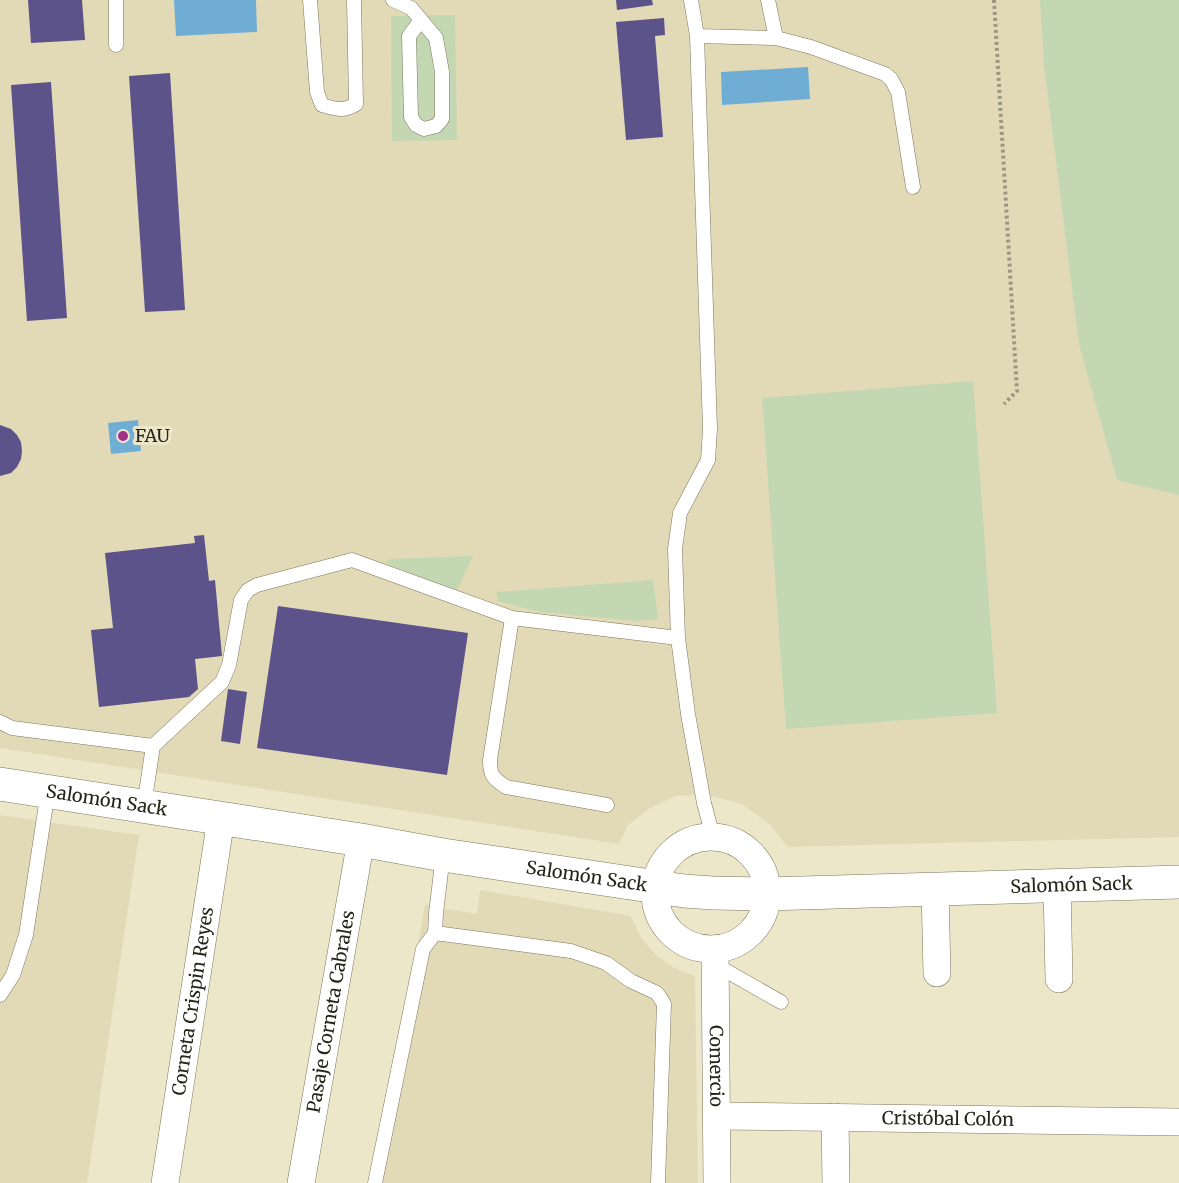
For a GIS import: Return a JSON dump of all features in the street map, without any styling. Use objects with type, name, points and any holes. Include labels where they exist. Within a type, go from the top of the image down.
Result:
[{"type":"street","name":"Salomón Sack","points":[[0,784],[361,840],[443,855],[654,887],[713,893],[767,894],[1179,882]]},
{"type":"street","name":"Corneta Crispin Reyes","points":[[165,1183],[221,819]]},
{"type":"street","points":[[701,837],[713,837],[726,838],[748,850],[762,869],[767,894],[762,917],[756,927],[748,936],[727,947],[716,957],[703,949],[680,941],[670,933],[662,923],[654,900],[657,875],[669,854],[678,846],[689,841],[701,837]]},
{"type":"street","name":"Pasaje Corneta Cabrales","points":[[301,1183],[361,840]]},
{"type":"street","points":[[1057,885],[1059,979]]},
{"type":"street","points":[[935,889],[937,973]]},
{"type":"street","name":"Comercio","points":[[716,957],[717,1183]]},
{"type":"street","name":"Cristóbal Colón","points":[[717,1116],[1179,1122]]},
{"type":"street","points":[[835,1117],[836,1183]]},
{"type":"street","points":[[165,1183],[170,1183]]},
{"type":"lane","points":[[116,0],[116,45]]},
{"type":"lane","points":[[310,0],[317,92],[322,105],[336,109],[348,109],[356,104],[354,0]]},
{"type":"lane","points":[[393,0],[411,8],[421,20],[436,38],[441,72],[441,119],[436,126],[424,129],[416,125],[411,117],[410,36],[421,20]]},
{"type":"lane","points":[[691,0],[697,36],[710,429],[708,460],[680,513],[675,549],[678,638],[688,714],[704,803],[713,837]]},
{"type":"lane","points":[[768,0],[776,38]]},
{"type":"lane","points":[[697,36],[776,38],[885,74],[891,79],[898,92],[913,187]]},
{"type":"lane","points":[[144,806],[153,746],[222,682],[229,665],[241,600],[248,590],[258,585],[352,560],[512,618],[678,638]]},
{"type":"lane","points":[[512,618],[490,760],[490,770],[494,778],[506,787],[607,805]]},
{"type":"lane","points":[[0,722],[12,728],[153,746]]},
{"type":"lane","points":[[0,995],[13,975],[26,935],[48,791]]},
{"type":"lane","points":[[375,1183],[423,949],[435,933],[443,855]]},
{"type":"lane","points":[[435,933],[571,951],[606,963],[631,981],[657,993],[664,1004],[658,1183]]},
{"type":"lane","points":[[716,957],[781,1002]]},
{"type":"path","points":[[994,0],[1017,391],[1004,404]]},
{"type":"shaded area","points":[[0,0],[1179,0],[1179,837],[788,847],[769,824],[742,804],[708,795],[676,796],[649,809],[628,825],[619,844],[0,748]]},
{"type":"shaded area","points":[[0,815],[139,835],[87,1183],[0,1183]]},
{"type":"shaded area","points":[[480,890],[631,916],[641,937],[656,955],[673,967],[695,976],[698,1183],[375,1183],[425,905],[477,914]]},
{"type":"green space","points":[[1040,0],[1179,0],[1179,495],[1117,480],[1079,344],[1044,65]]},
{"type":"green space","points":[[455,15],[457,140],[392,141],[391,16]]},
{"type":"green space","points":[[973,381],[997,713],[786,729],[762,398]]},
{"type":"green space","points":[[473,556],[456,592],[385,563],[389,559]]},
{"type":"green space","points":[[653,580],[658,619],[637,621],[540,612],[498,601],[497,592]]},
{"type":"water","points":[[174,0],[256,0],[257,32],[176,36]]},
{"type":"water","points":[[808,67],[810,99],[722,105],[721,72]]},
{"type":"water","points":[[138,420],[141,451],[111,454],[108,423]]},
{"type":"building","points":[[28,0],[82,0],[85,40],[31,43]]},
{"type":"building","points":[[616,0],[652,0],[653,5],[617,10]]},
{"type":"building","points":[[664,18],[665,35],[655,36],[663,137],[626,140],[616,22]]},
{"type":"building","points":[[170,73],[185,310],[145,312],[129,76]]},
{"type":"building","points":[[51,82],[67,318],[27,321],[11,85]]},
{"type":"building","points":[[0,425],[11,429],[17,435],[22,451],[17,467],[11,473],[0,476]]},
{"type":"building","points":[[204,535],[209,581],[215,580],[222,656],[195,659],[198,689],[189,697],[99,707],[91,630],[113,628],[105,553],[195,543],[194,536]]},
{"type":"building","points":[[278,606],[468,633],[447,775],[257,748]]},
{"type":"building","points":[[228,689],[247,692],[240,744],[221,741]]},
{"type":"place","name":"FAU","points":[[123,436]]}]
